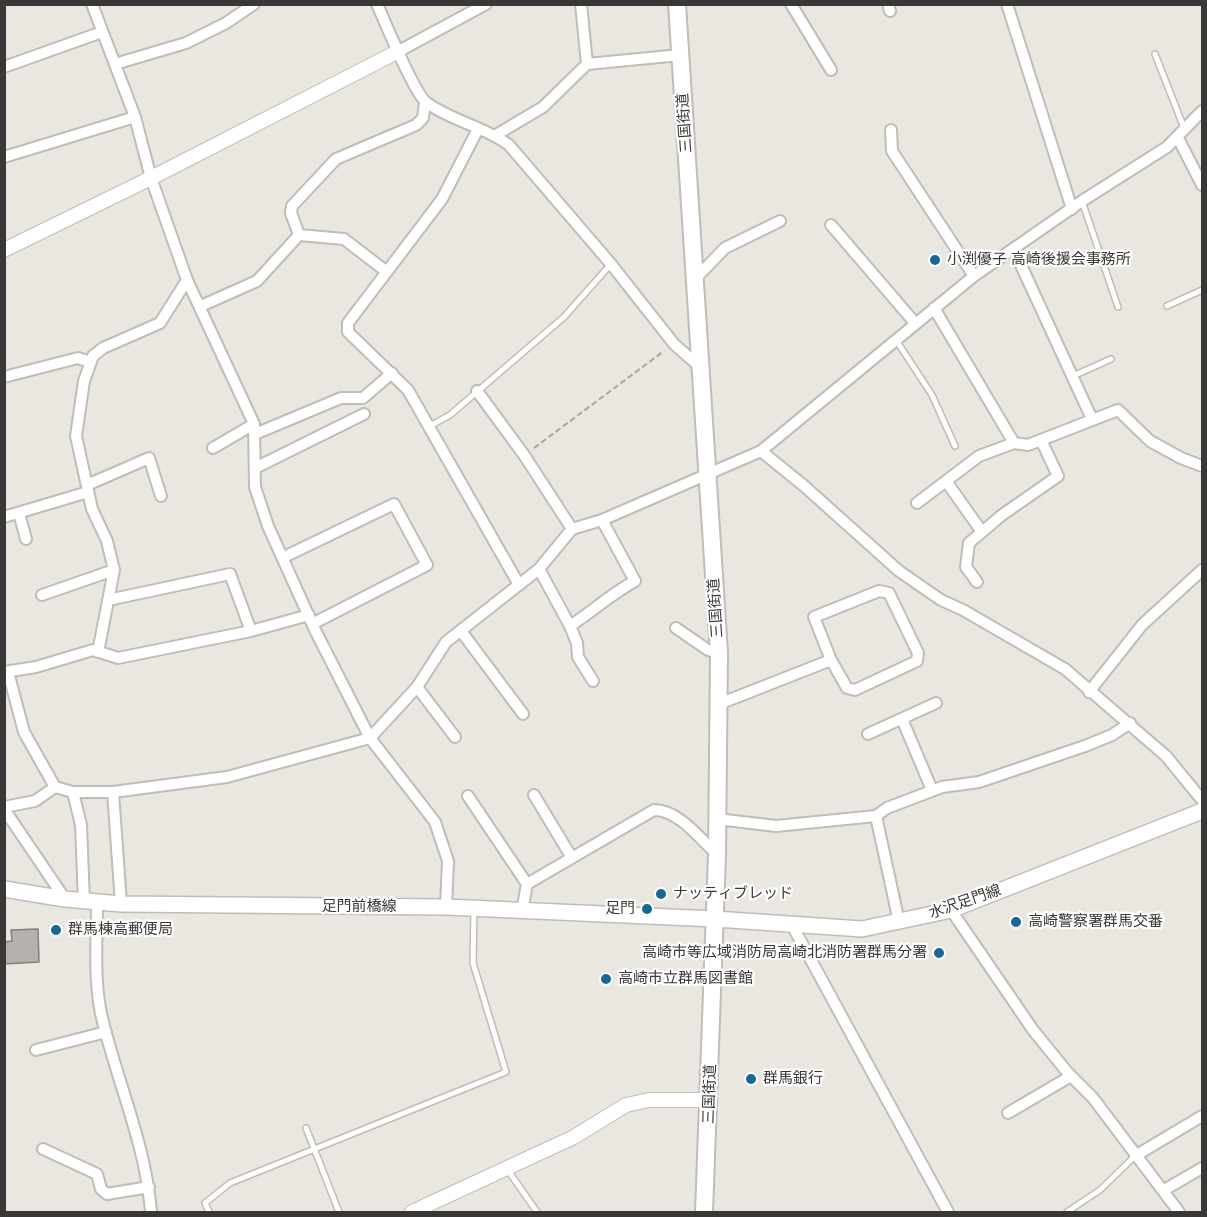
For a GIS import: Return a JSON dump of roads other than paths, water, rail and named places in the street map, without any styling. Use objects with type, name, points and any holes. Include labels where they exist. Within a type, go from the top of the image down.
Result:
[{"type":"main road","name":"三国街道","points":[[677,4],[719,653],[717,854],[710,1100],[704,1212]]},
{"type":"main road","name":"水沢足門線","points":[[715,919],[862,929],[899,922],[951,910],[1202,810]]},
{"type":"main road","name":"足門前橋線","points":[[4,889],[65,899],[122,904],[446,908],[715,919]]},
{"type":"street","points":[[92,4],[135,117],[151,178],[187,280],[201,306],[254,429],[255,487],[268,526],[370,738],[435,822],[448,861],[446,908]]},
{"type":"street","points":[[115,64],[186,43],[226,23],[254,4]]},
{"type":"street","points":[[299,235],[291,213],[292,206],[336,159],[416,125],[423,118],[425,102],[377,4]]},
{"type":"street","points":[[4,250],[151,178],[486,4]]},
{"type":"street","points":[[581,4],[587,64]]},
{"type":"street","points":[[791,4],[831,70]]},
{"type":"street","points":[[1007,4],[1072,209]]},
{"type":"street","points":[[4,67],[102,32]]},
{"type":"street","points":[[496,135],[543,107],[587,64],[680,55]]},
{"type":"street","points":[[425,102],[478,129],[496,135],[509,145],[611,264],[674,344],[700,367]]},
{"type":"street","points":[[284,557],[394,504],[427,565],[311,619],[118,658],[93,650],[36,667],[6,672],[24,732],[55,787],[73,792],[113,792],[227,777],[370,738],[417,687],[446,642],[518,583],[539,569],[572,529],[602,520],[707,472],[761,451],[974,276],[1182,134],[1203,111]]},
{"type":"street","points":[[4,157],[135,117]]},
{"type":"street","points":[[478,129],[442,199],[348,323],[348,332],[408,390],[518,583]]},
{"type":"street","points":[[891,130],[892,151],[974,276]]},
{"type":"street","points":[[1182,134],[1203,185]]},
{"type":"street","points":[[694,279],[725,248],[780,221]]},
{"type":"street","points":[[831,225],[915,323]]},
{"type":"street","points":[[299,235],[344,240],[387,272]]},
{"type":"street","points":[[201,306],[257,281],[299,235]]},
{"type":"street","points":[[1014,250],[1092,419]]},
{"type":"street","points":[[99,652],[114,570],[107,541],[92,509],[76,436],[84,381],[90,362],[103,348],[160,323],[187,280]]},
{"type":"street","points":[[934,308],[1014,442],[1023,446],[1119,410],[1150,441],[1181,458],[1203,466]]},
{"type":"street","points":[[4,377],[78,358],[90,362]]},
{"type":"street","points":[[213,447],[254,429],[341,398],[363,398],[392,374]]},
{"type":"street","points":[[477,391],[524,455],[572,529]]},
{"type":"street","points":[[255,468],[364,414]]},
{"type":"street","points":[[977,582],[966,567],[969,543],[1058,476],[1041,440]]},
{"type":"street","points":[[916,502],[979,456],[1014,442]]},
{"type":"street","points":[[761,451],[803,485],[899,572],[941,600],[963,610],[1065,669],[1166,756],[1202,810]]},
{"type":"street","points":[[4,517],[88,488],[149,458],[161,496]]},
{"type":"street","points":[[946,481],[982,532]]},
{"type":"street","points":[[19,513],[26,539]]},
{"type":"street","points":[[570,626],[601,606],[608,596],[635,581],[602,520]]},
{"type":"street","points":[[539,569],[570,626],[577,643],[578,657],[593,681]]},
{"type":"street","points":[[42,595],[114,570]]},
{"type":"street","points":[[1089,692],[1142,625],[1203,570]]},
{"type":"street","points":[[108,600],[230,574],[251,631]]},
{"type":"street","points":[[879,591],[889,593],[918,653],[917,661],[855,690],[847,688],[831,660],[814,618],[879,591]]},
{"type":"street","points":[[676,628],[708,650],[719,653]]},
{"type":"street","points":[[461,631],[523,714]]},
{"type":"street","points":[[719,704],[831,660]]},
{"type":"street","points":[[417,687],[455,736]]},
{"type":"street","points":[[868,734],[936,703]]},
{"type":"street","points":[[902,719],[932,790]]},
{"type":"street","points":[[717,819],[776,826],[876,816],[887,808],[932,790],[979,782],[1086,746],[1112,735],[1130,723]]},
{"type":"street","points":[[55,787],[35,801],[4,808],[65,899]]},
{"type":"street","points":[[73,792],[81,825],[91,902],[98,987],[106,1032],[149,1188],[151,1212]]},
{"type":"street","points":[[113,792],[122,904]]},
{"type":"street","points":[[534,795],[572,858]]},
{"type":"street","points":[[468,796],[527,884],[522,910]]},
{"type":"street","points":[[527,884],[654,810],[662,810],[676,817],[717,854]]},
{"type":"street","points":[[876,816],[899,922]]},
{"type":"street","points":[[951,910],[1033,1030],[1071,1076],[1093,1098],[1179,1212]]},
{"type":"street","points":[[792,925],[948,1212]]},
{"type":"street","points":[[36,1050],[106,1032]]},
{"type":"street","points":[[1008,1113],[1071,1076]]},
{"type":"street","points":[[418,1211],[574,1137],[626,1105],[649,1100],[710,1100]]},
{"type":"street","points":[[1135,1156],[1203,1116]]},
{"type":"street","points":[[43,1149],[97,1174],[101,1190],[106,1194],[149,1188]]},
{"type":"street","points":[[1164,1190],[1203,1168]]},
{"type":"lane","points":[[1155,54],[1182,134]]},
{"type":"lane","points":[[1083,201],[1118,307]]},
{"type":"lane","points":[[430,426],[450,415],[564,317],[611,264]]},
{"type":"lane","points":[[1167,306],[1203,290]]},
{"type":"lane","points":[[895,339],[933,395],[955,446]]},
{"type":"lane","points":[[1073,376],[1111,359]]},
{"type":"lane","points":[[209,1212],[205,1203],[230,1184],[506,1072],[473,963],[474,909]]},
{"type":"lane","points":[[306,1128],[339,1212]]},
{"type":"lane","points":[[1066,1212],[1100,1190],[1135,1156]]},
{"type":"lane","points":[[507,1169],[537,1212]]},
{"type":"place","name":"小渕優子 高崎後援会事務所","points":[[935,260]]},
{"type":"place","name":"ナッティブレッド","points":[[661,894]]},
{"type":"place","name":"足門","points":[[647,909]]},
{"type":"place","name":"高崎警察署群馬交番","points":[[1016,922]]},
{"type":"place","name":"群馬棟高郵便局","points":[[56,930]]},
{"type":"place","name":"高崎市等広域消防局高崎北消防署群馬分署","points":[[939,953]]},
{"type":"place","name":"高崎市立群馬図書館","points":[[606,979]]},
{"type":"place","name":"群馬銀行","points":[[751,1079]]}]
